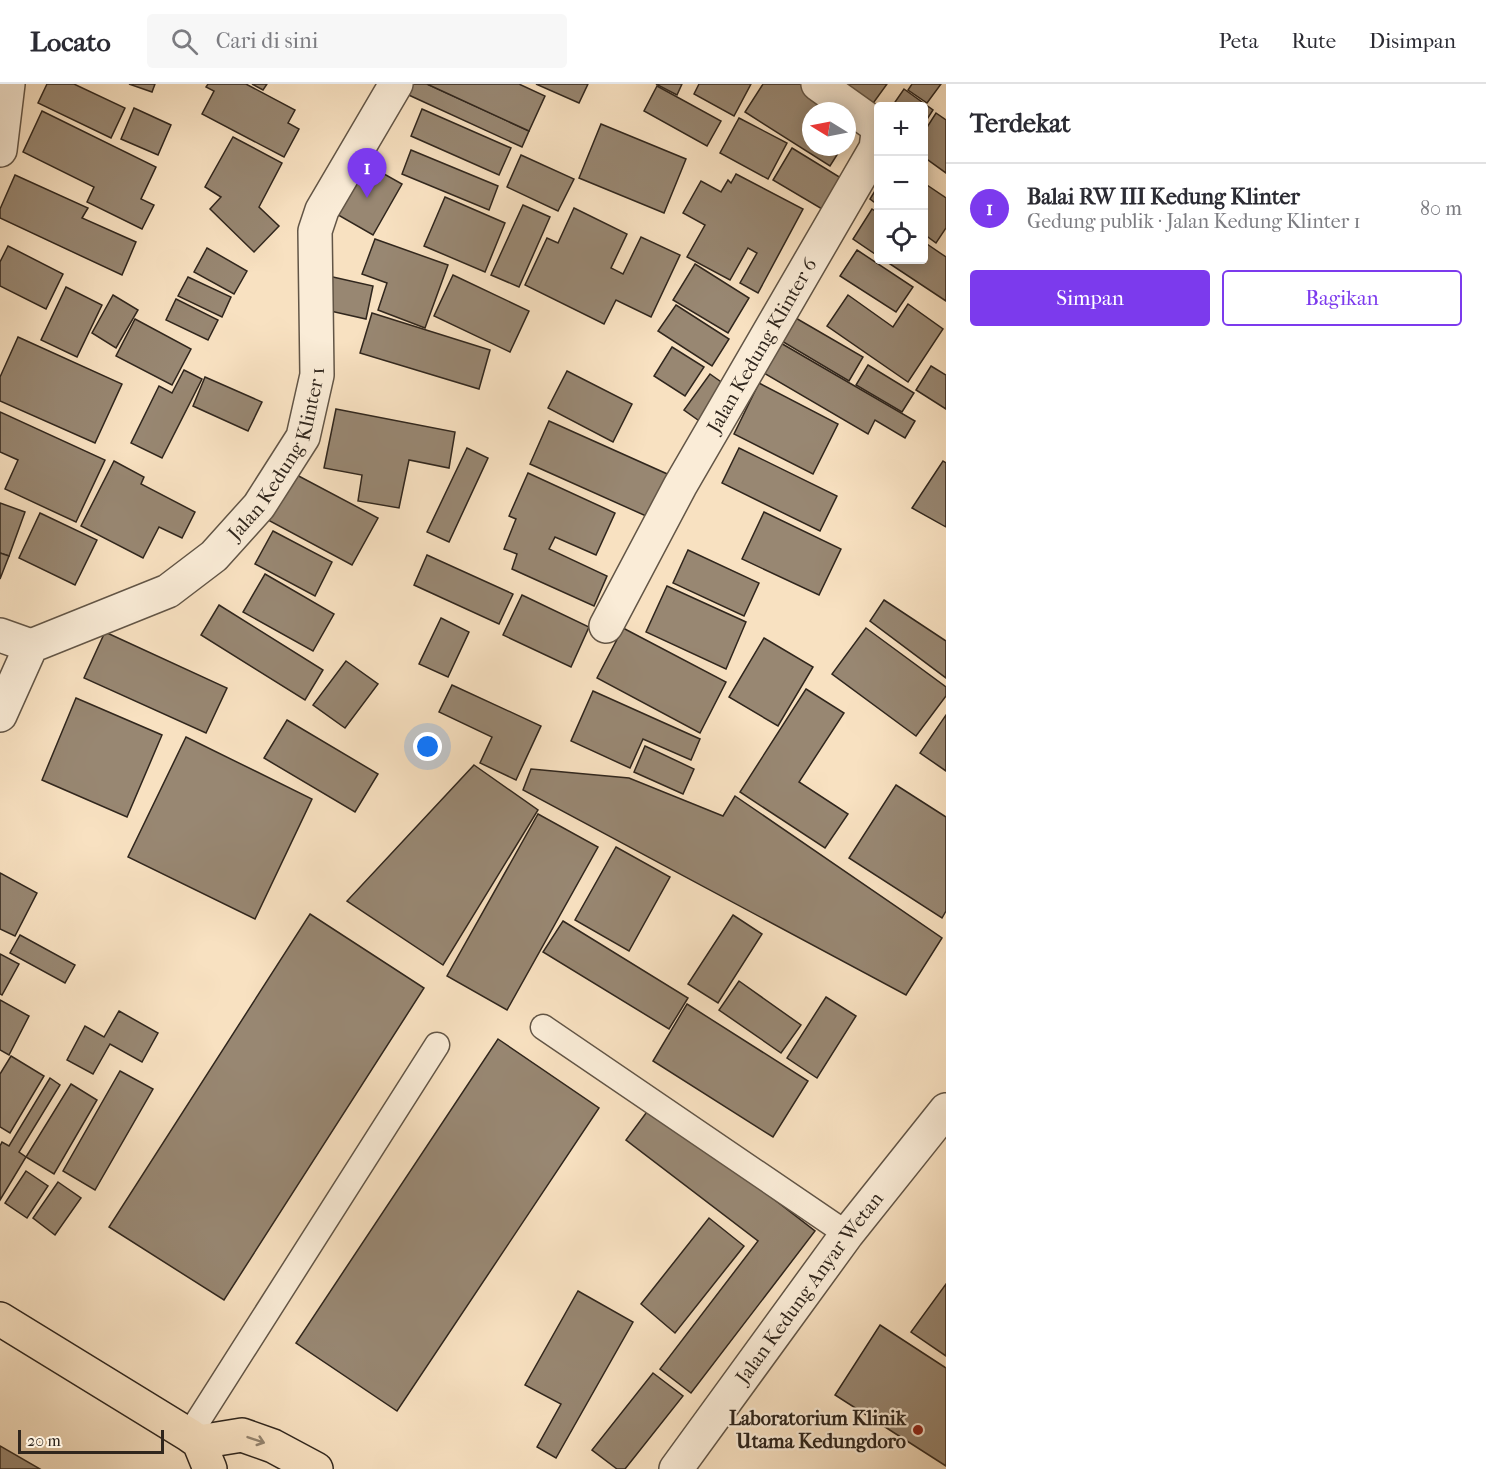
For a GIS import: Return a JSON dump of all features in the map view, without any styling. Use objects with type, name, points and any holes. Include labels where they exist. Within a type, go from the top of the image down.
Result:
[{"type":"main road","points":[[0,1319],[199,1449],[242,1435],[273,1446],[315,1469]]},
{"type":"street","points":[[0,150],[8,84]]},
{"type":"street","name":"Jalan Kedung Klinter 1","points":[[31,646],[168,591],[214,556],[260,506],[303,437],[317,375],[315,231],[322,210],[396,84]]},
{"type":"street","name":"Jalan Kedung Klinter 6","points":[[606,626],[680,486],[876,148],[878,133],[874,123],[819,84]]},
{"type":"street","points":[[0,635],[31,646],[0,715]]},
{"type":"street","name":"Jalan Kedung Anyar Wetan","points":[[676,1469],[847,1234],[946,1110]]},
{"type":"lane","points":[[543,1027],[847,1234]]},
{"type":"lane","points":[[199,1449],[437,1045]]},
{"type":"building","points":[[47,84],[74,84],[125,108],[111,138],[38,103]]},
{"type":"building","points":[[129,84],[155,84],[152,92]]},
{"type":"building","points":[[208,84],[246,84],[295,110],[288,123],[299,129],[284,157],[202,114],[214,91],[206,87]]},
{"type":"building","points":[[252,84],[267,84],[263,90]]},
{"type":"building","points":[[403,84],[427,84],[529,131],[522,147],[400,91]]},
{"type":"building","points":[[427,84],[519,84],[545,96],[529,131]]},
{"type":"building","points":[[536,84],[588,84],[579,103]]},
{"type":"building","points":[[656,84],[682,84],[677,95]]},
{"type":"building","points":[[699,84],[751,84],[734,116],[694,94]]},
{"type":"building","points":[[763,84],[810,84],[839,102],[802,102],[802,148],[745,112]]},
{"type":"building","points":[[824,84],[887,84],[866,113],[856,106],[856,102],[850,102]]},
{"type":"building","points":[[912,84],[941,84],[928,102],[908,90]]},
{"type":"building","points":[[657,86],[721,121],[707,146],[644,111]]},
{"type":"building","points":[[904,89],[922,102],[895,102]]},
{"type":"building","points":[[928,106],[933,110],[928,118]]},
{"type":"building","points":[[134,108],[171,125],[158,155],[121,139]]},
{"type":"building","points":[[422,109],[511,148],[499,175],[411,136]]},
{"type":"building","points":[[42,111],[156,167],[141,199],[154,205],[142,229],[87,202],[94,187],[23,152]]},
{"type":"building","points":[[856,113],[861,116],[856,124]]},
{"type":"building","points":[[936,113],[946,120],[946,173],[928,160],[928,126]]},
{"type":"building","points":[[739,118],[787,143],[768,179],[720,153]]},
{"type":"building","points":[[601,124],[686,159],[664,213],[579,178]]},
{"type":"building","points":[[233,137],[282,163],[259,207],[279,226],[254,252],[210,209],[221,197],[205,187]]},
{"type":"building","points":[[792,148],[841,178],[822,209],[773,180]]},
{"type":"building","points":[[411,150],[498,186],[489,210],[402,174]]},
{"type":"building","points":[[521,155],[574,179],[558,211],[507,187]]},
{"type":"building","points":[[814,156],[836,156],[830,166]]},
{"type":"building","points":[[361,161],[402,184],[373,235],[333,212]]},
{"type":"building","points":[[736,174],[803,209],[758,293],[740,283],[757,253],[748,248],[730,280],[687,257],[705,225],[683,213],[701,181],[721,192],[728,180],[731,183]]},
{"type":"building","points":[[15,175],[88,208],[82,218],[136,242],[122,275],[0,218],[0,209]]},
{"type":"building","points":[[928,186],[946,198],[946,228],[936,243],[928,237]]},
{"type":"building","points":[[445,197],[505,223],[485,272],[424,246]]},
{"type":"building","points":[[523,205],[550,217],[519,287],[491,275]]},
{"type":"building","points":[[574,208],[627,234],[611,268],[623,274],[641,237],[680,255],[651,317],[616,300],[604,324],[525,285],[547,238],[558,243]]},
{"type":"building","points":[[872,209],[874,210],[874,253],[853,239]]},
{"type":"building","points":[[375,239],[448,265],[425,328],[378,310],[387,283],[362,274]]},
{"type":"building","points":[[928,245],[946,257],[946,301],[890,264],[928,264]]},
{"type":"building","points":[[8,246],[63,274],[46,309],[0,286],[0,262]]},
{"type":"building","points":[[207,248],[247,271],[234,294],[194,272]]},
{"type":"building","points":[[857,250],[874,261],[874,264],[878,264],[913,287],[896,312],[840,276]]},
{"type":"building","points":[[695,264],[749,298],[728,333],[673,300]]},
{"type":"building","points":[[324,275],[373,286],[366,319],[317,308]]},
{"type":"building","points":[[453,275],[529,311],[510,352],[434,316]]},
{"type":"building","points":[[188,277],[231,297],[222,317],[178,296]]},
{"type":"building","points":[[66,287],[102,305],[77,357],[41,340]]},
{"type":"building","points":[[113,295],[138,310],[116,348],[92,333]]},
{"type":"building","points":[[848,295],[893,327],[908,304],[943,329],[908,382],[827,326]]},
{"type":"building","points":[[176,299],[218,320],[208,340],[166,320]]},
{"type":"building","points":[[676,305],[729,339],[712,366],[658,331]]},
{"type":"building","points":[[372,313],[490,350],[479,389],[360,353]]},
{"type":"building","points":[[794,317],[863,357],[849,381],[780,340]]},
{"type":"building","points":[[135,319],[191,349],[172,385],[116,356]]},
{"type":"building","points":[[18,337],[122,384],[95,443],[0,401],[0,377]]},
{"type":"building","points":[[779,342],[915,421],[905,438],[875,420],[868,434],[762,372]]},
{"type":"building","points":[[672,347],[704,367],[685,396],[654,376]]},
{"type":"building","points":[[868,365],[914,393],[902,412],[856,385]]},
{"type":"building","points":[[931,366],[946,375],[946,409],[916,390]]},
{"type":"building","points":[[184,370],[202,379],[162,458],[131,443],[159,386],[172,393]]},
{"type":"building","points":[[567,371],[632,404],[613,442],[548,408]]},
{"type":"building","points":[[710,374],[731,389],[705,425],[684,410]]},
{"type":"building","points":[[205,377],[262,402],[248,431],[193,406]]},
{"type":"building","points":[[759,383],[838,424],[813,474],[734,434]]},
{"type":"building","points":[[336,409],[455,432],[449,468],[409,460],[399,508],[358,501],[362,475],[324,468]]},
{"type":"building","points":[[0,412],[105,460],[76,522],[5,489],[18,460],[0,452]]},
{"type":"building","points":[[549,421],[674,477],[655,520],[530,464]]},
{"type":"building","points":[[467,448],[488,458],[449,542],[427,532]]},
{"type":"building","points":[[739,448],[837,496],[820,531],[722,483]]},
{"type":"building","points":[[114,461],[144,477],[141,484],[195,512],[182,538],[159,527],[143,558],[81,526]]},
{"type":"building","points":[[943,461],[946,463],[946,527],[912,508]]},
{"type":"building","points":[[293,473],[378,518],[352,565],[268,520]]},
{"type":"building","points":[[528,473],[615,513],[596,555],[555,537],[549,549],[607,576],[594,606],[512,569],[517,554],[504,549],[516,519],[509,516]]},
{"type":"building","points":[[0,503],[25,512],[9,556],[0,553]]},
{"type":"building","points":[[764,512],[841,549],[819,595],[742,559]]},
{"type":"building","points":[[40,513],[97,540],[75,585],[19,558]]},
{"type":"building","points":[[273,531],[332,562],[315,596],[255,564]]},
{"type":"building","points":[[688,550],[759,583],[744,616],[673,583]]},
{"type":"building","points":[[0,553],[9,556],[0,579]]},
{"type":"building","points":[[427,555],[513,594],[499,624],[414,585]]},
{"type":"building","points":[[265,574],[334,614],[313,651],[243,612]]},
{"type":"building","points":[[667,586],[746,622],[726,669],[646,632]]},
{"type":"building","points":[[522,595],[589,627],[571,667],[503,635]]},
{"type":"building","points":[[884,600],[946,641],[946,678],[870,621]]},
{"type":"building","points":[[219,605],[323,670],[305,700],[201,635]]},
{"type":"building","points":[[441,618],[469,632],[448,677],[419,664]]},
{"type":"building","points":[[623,628],[726,682],[700,733],[597,678]]},
{"type":"building","points":[[866,628],[946,687],[946,696],[916,736],[832,674]]},
{"type":"building","points":[[105,632],[227,688],[206,733],[84,678]]},
{"type":"building","points":[[764,638],[813,667],[778,726],[729,697]]},
{"type":"building","points":[[346,661],[378,684],[345,728],[313,705]]},
{"type":"building","points":[[452,685],[541,726],[516,780],[480,763],[492,737],[439,712]]},
{"type":"building","points":[[806,689],[844,713],[799,782],[848,814],[825,848],[740,792]]},
{"type":"building","points":[[593,691],[700,739],[691,760],[643,739],[630,768],[571,741]]},
{"type":"building","points":[[76,698],[162,735],[127,817],[42,780]]},
{"type":"building","points":[[946,715],[946,771],[920,753]]},
{"type":"building","points":[[287,720],[378,774],[355,812],[264,758]]},
{"type":"building","points":[[186,737],[312,799],[255,919],[128,857]]},
{"type":"building","points":[[645,746],[694,769],[683,794],[634,772]]},
{"type":"building","points":[[474,765],[538,810],[443,965],[347,901]]},
{"type":"building","points":[[531,769],[629,778],[723,816],[735,796],[942,938],[906,995],[523,790]]},
{"type":"building","points":[[896,785],[946,817],[946,911],[942,918],[849,858]]},
{"type":"building","points":[[538,814],[598,847],[507,1010],[447,976]]},
{"type":"building","points":[[616,847],[670,877],[629,951],[575,920]]},
{"type":"building","points":[[0,873],[37,893],[15,936],[0,929]]},
{"type":"building","points":[[310,914],[424,988],[224,1300],[109,1227]]},
{"type":"building","points":[[733,915],[762,934],[718,1003],[688,984]]},
{"type":"building","points":[[563,921],[688,998],[669,1029],[543,952]]},
{"type":"building","points":[[20,935],[75,965],[65,983],[10,953]]},
{"type":"building","points":[[0,954],[19,964],[2,995],[0,994]]},
{"type":"building","points":[[739,981],[801,1025],[781,1053],[719,1010]]},
{"type":"building","points":[[826,997],[856,1016],[817,1078],[787,1058]]},
{"type":"building","points":[[0,1000],[29,1016],[9,1055],[0,1050]]},
{"type":"building","points":[[687,1004],[808,1081],[773,1137],[653,1061]]},
{"type":"building","points":[[119,1011],[158,1033],[142,1062],[110,1044],[93,1074],[67,1060],[85,1026],[104,1037]]},
{"type":"building","points":[[498,1039],[599,1108],[397,1411],[296,1343]]},
{"type":"building","points":[[11,1056],[44,1076],[10,1133],[0,1127],[0,1074]]},
{"type":"building","points":[[120,1071],[153,1089],[95,1190],[63,1171]]},
{"type":"building","points":[[50,1078],[60,1085],[19,1152],[26,1157],[0,1200],[0,1146],[2,1142],[9,1146]]},
{"type":"building","points":[[71,1084],[97,1100],[54,1174],[26,1157]]},
{"type":"building","points":[[652,1105],[815,1231],[691,1393],[660,1369],[758,1241],[626,1140]]},
{"type":"building","points":[[26,1171],[48,1186],[27,1218],[5,1203]]},
{"type":"building","points":[[58,1182],[81,1198],[55,1235],[33,1218]]},
{"type":"building","points":[[709,1218],[744,1246],[675,1333],[641,1304]]},
{"type":"building","points":[[946,1284],[946,1356],[911,1332]]},
{"type":"building","points":[[578,1291],[633,1322],[556,1458],[537,1447],[561,1404],[525,1385]]},
{"type":"building","name":"Laboratorium Klinik Utama Kedungdoro","points":[[880,1325],[946,1368],[946,1466],[835,1395]]},
{"type":"building","points":[[653,1373],[683,1396],[625,1469],[617,1469],[592,1450]]},
{"type":"building","points":[[0,1446],[40,1469],[0,1469]]},
{"type":"place","name":"Balai RW III Kedung Klinter","points":[[367,198]]},
{"type":"place","name":"Laboratorium Klinik Utama Kedungdoro","points":[[918,1430]]}]
